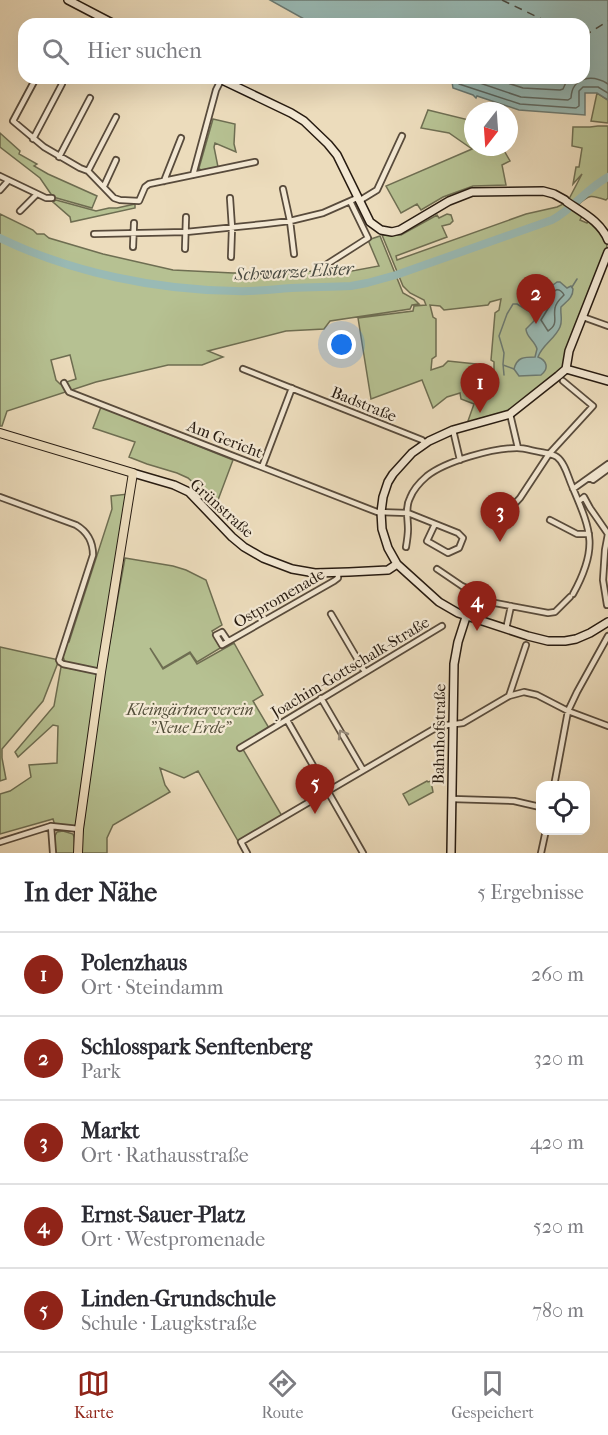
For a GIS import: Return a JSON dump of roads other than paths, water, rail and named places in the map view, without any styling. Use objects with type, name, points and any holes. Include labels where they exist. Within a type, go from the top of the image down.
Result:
[{"type":"main road","points":[[0,433],[133,473],[101,672],[79,829],[78,853]]},
{"type":"street","points":[[68,0],[103,18]]},
{"type":"street","points":[[84,8],[88,0]]},
{"type":"street","points":[[13,121],[33,84]]},
{"type":"street","points":[[33,139],[62,84]]},
{"type":"street","points":[[194,174],[218,84]]},
{"type":"street","points":[[229,84],[298,117],[337,155],[368,238],[321,268]]},
{"type":"street","points":[[59,157],[90,98]]},
{"type":"street","points":[[8,116],[33,139],[59,157],[88,171],[114,198],[120,200],[139,201],[145,187],[149,184],[255,162]]},
{"type":"street","points":[[88,171],[116,117]]},
{"type":"street","points":[[94,234],[232,228],[290,221],[323,213],[377,190],[402,136]]},
{"type":"street","points":[[164,181],[181,138]]},
{"type":"street","points":[[104,186],[116,160]]},
{"type":"street","points":[[0,176],[46,198],[52,198]]},
{"type":"street","points":[[0,190],[8,181]]},
{"type":"street","points":[[283,189],[294,255]]},
{"type":"street","points":[[355,200],[373,225],[381,230],[392,232],[405,228],[449,201],[471,192],[543,191],[554,194],[578,209],[599,225],[608,240]]},
{"type":"street","points":[[20,212],[37,194]]},
{"type":"street","points":[[230,198],[231,257]]},
{"type":"street","points":[[185,249],[186,217]]},
{"type":"street","points":[[133,247],[134,223]]},
{"type":"street","points":[[608,252],[569,351],[566,369],[510,414],[453,430],[426,443],[412,453],[393,474],[382,497],[381,512],[382,529],[387,548],[397,564],[451,610],[466,617],[540,640],[559,642],[584,636],[608,622]]},
{"type":"street","points":[[583,317],[608,326]]},
{"type":"street","name":"Badstraße","points":[[243,369],[426,443]]},
{"type":"street","points":[[566,369],[608,381]]},
{"type":"street","points":[[506,513],[512,509],[549,454],[593,405],[563,381]]},
{"type":"street","name":"Am Gericht","points":[[64,383],[69,392],[377,512],[408,513]]},
{"type":"street","points":[[262,466],[292,388]]},
{"type":"street","points":[[510,414],[518,448]]},
{"type":"street","points":[[453,430],[460,460]]},
{"type":"street","points":[[406,548],[408,502],[425,477],[460,460],[488,452],[518,448],[557,457],[579,501],[589,534],[589,555],[582,576],[572,595],[555,612],[548,614],[495,603]]},
{"type":"street","points":[[573,489],[590,478],[593,480],[608,466]]},
{"type":"street","name":"Grünstraße","points":[[133,473],[174,485],[189,492],[244,547],[263,558],[300,571],[388,570],[397,564]]},
{"type":"street","points":[[0,497],[76,525],[83,529],[89,537],[93,555],[59,660],[63,664],[101,672]]},
{"type":"street","points":[[579,501],[584,497],[608,534],[603,580],[606,605]]},
{"type":"street","points":[[408,513],[458,533],[463,538],[459,548],[448,553],[427,541],[435,524]]},
{"type":"street","points":[[550,520],[577,534],[589,534]]},
{"type":"street","points":[[437,569],[460,585],[478,593]]},
{"type":"street","name":"Ostpromenade","points":[[228,641],[334,581],[338,578],[338,572]]},
{"type":"street","points":[[506,629],[511,606]]},
{"type":"street","points":[[330,614],[365,672]]},
{"type":"street","name":"Bahnhofstraße","points":[[451,853],[454,664],[466,617]]},
{"type":"street","name":"Joachim-Gottschalk-Straße","points":[[240,748],[442,626]]},
{"type":"street","points":[[555,781],[568,711],[608,636]]},
{"type":"street","points":[[509,696],[526,645]]},
{"type":"street","points":[[247,853],[241,842],[439,726],[463,723],[509,696],[530,693],[608,726]]},
{"type":"street","points":[[321,698],[363,770]]},
{"type":"street","points":[[287,720],[363,853]]},
{"type":"street","points":[[452,799],[514,801],[536,806]]},
{"type":"street","points":[[0,842],[51,826],[79,829]]},
{"type":"street","points":[[51,826],[53,853]]},
{"type":"street","points":[[542,853],[545,835]]},
{"type":"water","points":[[270,0],[608,0],[608,100],[597,93],[585,93],[585,115],[519,110],[518,102],[495,102],[477,96],[476,98],[453,88],[452,84],[590,84],[590,18],[302,18]]},
{"type":"water","points":[[557,282],[567,288],[571,286],[573,292],[561,307],[561,322],[558,331],[538,357],[545,362],[545,370],[541,375],[519,376],[514,369],[517,362],[524,358],[535,357],[537,349],[526,329],[542,307],[544,292]]},
{"type":"waterway","name":"Schwarze Elster","points":[[0,238],[85,270],[146,283],[206,290],[243,291],[351,286],[396,275],[552,220],[608,177]]},
{"type":"waterway","points":[[572,287],[577,279]]},
{"type":"waterway","points":[[504,375],[504,353],[499,336],[507,314],[513,304],[517,304],[535,315]]},
{"type":"waterway","points":[[503,365],[514,369]]},
{"type":"place","name":"Schlosspark Senftenberg","points":[[536,324]]},
{"type":"place","name":"Polenzhaus","points":[[480,413]]},
{"type":"place","name":"Markt","points":[[500,542]]},
{"type":"place","name":"Ernst-Sauer-Platz","points":[[477,631]]},
{"type":"place","name":"Linden-Grundschule","points":[[315,814]]},
{"type":"park label","name":"Kleingärtnerverein \"Neue Erde\"","points":[[190,718]]}]
